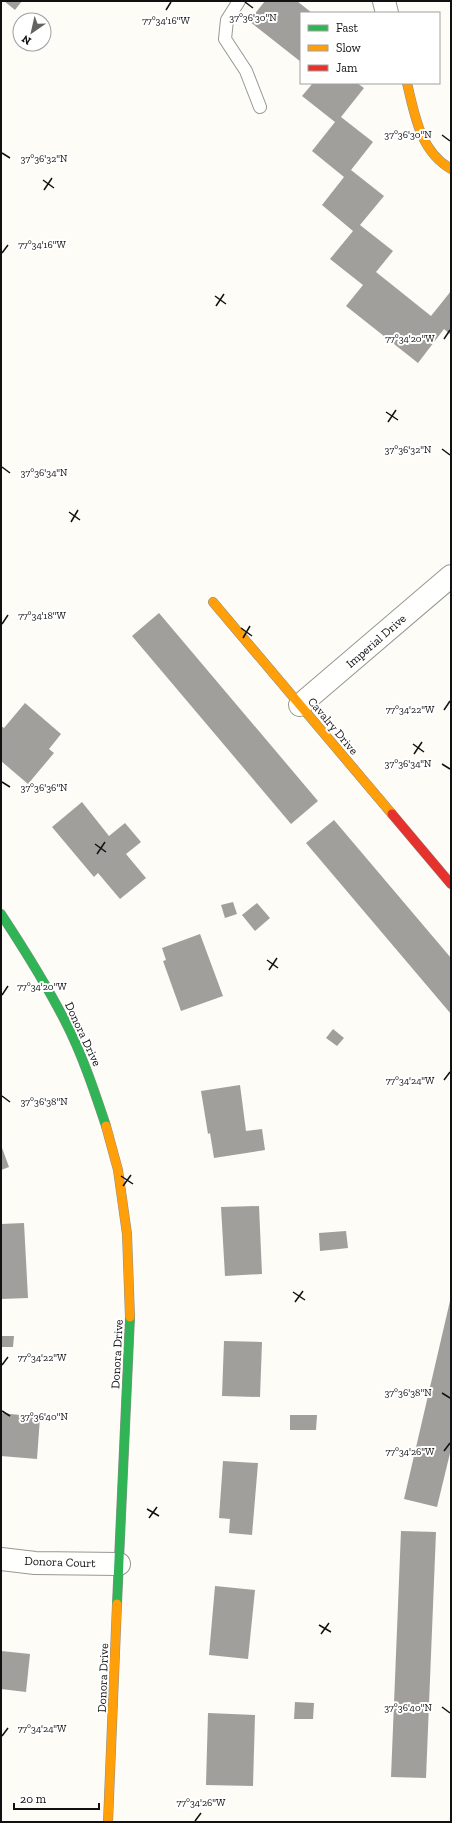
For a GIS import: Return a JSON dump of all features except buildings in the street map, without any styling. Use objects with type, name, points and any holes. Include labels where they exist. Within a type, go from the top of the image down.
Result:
[{"type":"street","points":[[384,1],[387,12]]},
{"type":"street","points":[[407,84],[422,134],[434,157],[451,169]]},
{"type":"street","name":"Imperial Drive","points":[[300,705],[451,576]]},
{"type":"street","name":"Cavalry Drive","points":[[213,602],[451,884]]},
{"type":"street","name":"Donora Drive","points":[[1,914],[36,967],[66,1022],[87,1071],[110,1138],[118,1170],[127,1234],[130,1313],[108,1822]]},
{"type":"street","name":"Donora Court","points":[[1,1559],[35,1563],[119,1564]]},
{"type":"lane","points":[[239,1],[227,20],[225,39],[246,71],[260,107]]},
{"type":"traffic: fast","points":[[1,914],[65,1021],[82,1059],[106,1126]]},
{"type":"traffic: fast","points":[[117,1604],[130,1317]]},
{"type":"traffic: slow","points":[[407,84],[420,132],[432,153],[451,169]]},
{"type":"traffic: slow","points":[[213,602],[392,814]]},
{"type":"traffic: slow","points":[[106,1126],[118,1170],[127,1234],[130,1317]]},
{"type":"traffic: slow","points":[[108,1822],[117,1604]]},
{"type":"traffic: jam","points":[[392,814],[451,884]]}]
